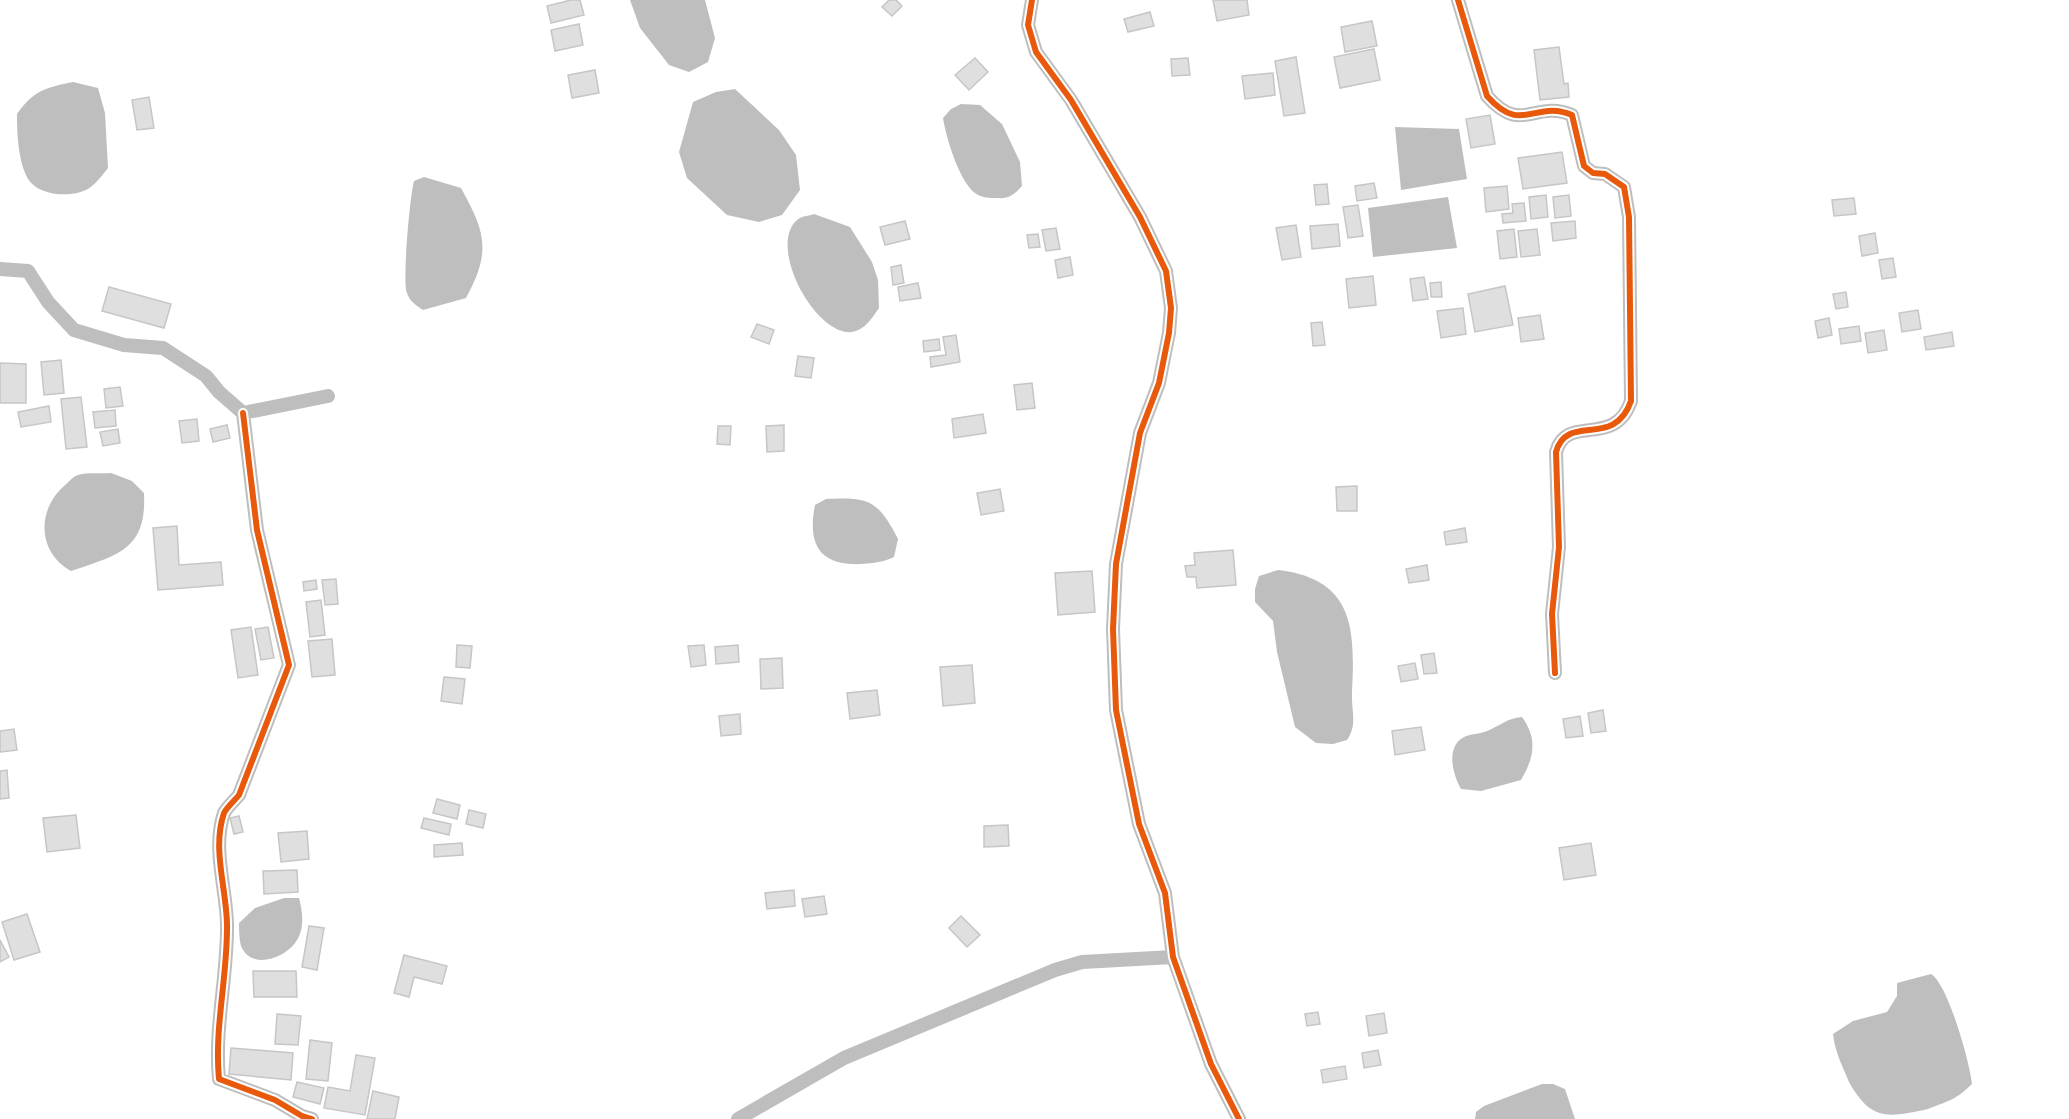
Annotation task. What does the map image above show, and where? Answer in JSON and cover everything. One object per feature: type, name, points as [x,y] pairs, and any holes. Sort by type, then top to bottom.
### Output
[{"type":"street","points":[[1032,0],[1028,25],[1036,52],[1071,100],[1140,217],[1166,271],[1172,308],[1169,333],[1159,383],[1140,433],[1116,564],[1113,629],[1116,710],[1139,824],[1165,893],[1173,957],[1211,1064],[1239,1119]]},
{"type":"street","points":[[1458,0],[1487,96],[1497,108],[1513,116],[1560,110],[1572,115],[1584,166],[1593,173],[1605,174],[1623,188],[1629,217],[1631,401],[1621,421],[1605,428],[1565,435],[1559,441],[1556,452],[1559,547],[1552,614],[1555,673]]},
{"type":"street","points":[[0,269],[28,271],[48,302],[74,330],[124,345],[162,348],[206,376],[219,392],[243,413],[257,530],[289,665],[239,795],[225,811],[219,856],[227,922],[224,999],[217,1060],[219,1079],[275,1100],[312,1119]]},
{"type":"street","points":[[243,413],[328,396]]},
{"type":"street","points":[[738,1119],[844,1058],[1055,970],[1082,962],[1173,957]]},
{"type":"shaded area","points":[[630,0],[705,0],[715,38],[708,62],[689,72],[669,65],[640,28]]},
{"type":"shaded area","points":[[73,82],[98,88],[105,113],[108,168],[94,184],[85,190],[68,194],[49,193],[33,185],[25,172],[19,147],[17,114],[29,100],[41,91]]},
{"type":"shaded area","points":[[735,89],[779,130],[796,155],[800,190],[782,215],[759,222],[727,215],[687,178],[679,152],[693,102],[716,92]]},
{"type":"shaded area","points":[[961,104],[980,105],[1002,124],[1020,162],[1022,186],[1012,195],[1005,198],[980,196],[969,187],[964,179],[950,147],[943,118],[951,109]]},
{"type":"shaded area","points":[[1395,127],[1459,129],[1467,179],[1401,190]]},
{"type":"shaded area","points":[[424,177],[461,188],[480,230],[482,255],[474,282],[466,298],[423,310],[408,296],[405,273],[412,189],[414,181]]},
{"type":"shaded area","points":[[1448,197],[1457,248],[1373,257],[1368,208]]},
{"type":"shaded area","points":[[814,214],[850,227],[872,262],[878,280],[879,308],[868,323],[857,331],[838,329],[824,320],[810,305],[791,268],[788,249],[789,232],[797,220]]},
{"type":"shaded area","points":[[111,473],[132,481],[144,493],[144,512],[140,527],[135,539],[116,554],[71,571],[52,554],[47,543],[45,519],[49,507],[55,496],[72,478],[86,474]]},
{"type":"shaded area","points":[[826,499],[862,500],[878,509],[898,539],[894,557],[883,561],[848,564],[827,557],[815,542],[813,531],[815,505]]},
{"type":"shaded area","points":[[1278,570],[1303,575],[1322,584],[1336,596],[1345,611],[1353,648],[1353,723],[1347,740],[1333,744],[1316,743],[1295,727],[1277,652],[1273,621],[1255,602],[1255,589],[1259,576]]},
{"type":"shaded area","points":[[1522,717],[1530,733],[1532,748],[1529,764],[1521,780],[1481,791],[1461,789],[1452,762],[1454,747],[1458,742],[1466,736],[1484,732]]},
{"type":"shaded area","points":[[284,898],[299,898],[302,921],[298,938],[283,954],[267,960],[252,958],[241,946],[239,923],[255,908]]},
{"type":"shaded area","points":[[1931,974],[1938,981],[1951,1008],[1963,1043],[1972,1084],[1956,1097],[1928,1109],[1890,1115],[1880,1113],[1864,1103],[1849,1082],[1837,1053],[1833,1034],[1853,1021],[1887,1012],[1897,996],[1897,983]]},
{"type":"shaded area","points":[[1542,1084],[1553,1084],[1565,1089],[1575,1119],[1475,1119],[1476,1112],[1484,1106]]},
{"type":"building","points":[[580,0],[584,15],[551,23],[547,6]]},
{"type":"building","points":[[889,0],[896,0],[902,6],[892,16],[882,7]]},
{"type":"building","points":[[1213,0],[1247,0],[1249,15],[1217,21]]},
{"type":"building","points":[[1150,12],[1154,26],[1128,32],[1124,19]]},
{"type":"building","points":[[1372,21],[1377,46],[1345,52],[1341,27]]},
{"type":"building","points":[[579,24],[583,45],[555,51],[551,30]]},
{"type":"building","points":[[1559,47],[1564,84],[1568,83],[1569,97],[1540,100],[1534,50]]},
{"type":"building","points":[[1374,49],[1380,80],[1340,88],[1334,57]]},
{"type":"building","points":[[1296,57],[1305,113],[1284,116],[1275,61]]},
{"type":"building","points":[[975,58],[988,72],[969,90],[955,75]]},
{"type":"building","points":[[1188,58],[1190,75],[1172,76],[1171,59]]},
{"type":"building","points":[[595,70],[599,93],[572,98],[568,75]]},
{"type":"building","points":[[1273,73],[1275,95],[1245,99],[1242,76]]},
{"type":"building","points":[[149,97],[154,128],[137,130],[132,100]]},
{"type":"building","points":[[1490,115],[1495,144],[1471,148],[1466,119]]},
{"type":"building","points":[[1562,152],[1567,183],[1523,189],[1518,158]]},
{"type":"building","points":[[1374,183],[1377,198],[1357,201],[1355,186]]},
{"type":"building","points":[[1327,184],[1329,204],[1316,205],[1314,185]]},
{"type":"building","points":[[1507,186],[1509,209],[1486,212],[1484,188]]},
{"type":"building","points":[[1546,195],[1548,217],[1531,219],[1529,197]]},
{"type":"building","points":[[1569,195],[1571,216],[1555,218],[1553,197]]},
{"type":"building","points":[[1854,198],[1856,214],[1834,216],[1832,200]]},
{"type":"building","points":[[1524,203],[1526,221],[1503,223],[1502,214],[1513,213],[1512,204]]},
{"type":"building","points":[[1358,205],[1363,236],[1348,238],[1343,207]]},
{"type":"building","points":[[905,221],[910,239],[885,245],[880,227]]},
{"type":"building","points":[[1575,221],[1576,238],[1553,241],[1551,223]]},
{"type":"building","points":[[1338,224],[1340,246],[1312,249],[1310,226]]},
{"type":"building","points":[[1296,225],[1301,257],[1282,260],[1276,228]]},
{"type":"building","points":[[1056,228],[1060,249],[1046,251],[1042,230]]},
{"type":"building","points":[[1514,229],[1517,257],[1500,259],[1497,231]]},
{"type":"building","points":[[1537,229],[1540,255],[1521,257],[1518,231]]},
{"type":"building","points":[[1875,233],[1878,253],[1862,256],[1859,236]]},
{"type":"building","points":[[1038,234],[1040,247],[1029,248],[1027,235]]},
{"type":"building","points":[[1070,257],[1073,275],[1058,278],[1055,260]]},
{"type":"building","points":[[1893,258],[1896,277],[1882,279],[1879,260]]},
{"type":"building","points":[[901,265],[904,283],[893,285],[891,267]]},
{"type":"building","points":[[1373,276],[1376,305],[1349,308],[1346,279]]},
{"type":"building","points":[[1424,277],[1428,299],[1413,301],[1410,279]]},
{"type":"building","points":[[1441,282],[1442,297],[1431,297],[1430,283]]},
{"type":"building","points":[[918,283],[921,298],[900,301],[898,287]]},
{"type":"building","points":[[1505,286],[1513,325],[1475,332],[1468,294]]},
{"type":"building","points":[[109,287],[171,304],[164,328],[102,311]]},
{"type":"building","points":[[1846,292],[1848,307],[1836,309],[1833,294]]},
{"type":"building","points":[[1463,308],[1466,334],[1441,338],[1437,311]]},
{"type":"building","points":[[1918,310],[1921,329],[1902,332],[1899,313]]},
{"type":"building","points":[[1540,315],[1544,339],[1521,342],[1518,318]]},
{"type":"building","points":[[1829,318],[1832,335],[1818,338],[1815,321]]},
{"type":"building","points":[[1322,322],[1325,345],[1313,346],[1311,323]]},
{"type":"building","points":[[757,324],[774,330],[769,344],[751,337]]},
{"type":"building","points":[[1859,326],[1861,341],[1841,344],[1839,329]]},
{"type":"building","points":[[1884,330],[1887,350],[1868,353],[1865,333]]},
{"type":"building","points":[[1952,332],[1954,346],[1926,350],[1924,337]]},
{"type":"building","points":[[956,335],[960,362],[931,367],[930,357],[946,355],[943,337]]},
{"type":"building","points":[[939,339],[940,350],[924,352],[923,341]]},
{"type":"building","points":[[798,356],[814,358],[811,378],[795,376]]},
{"type":"building","points":[[61,360],[64,393],[44,395],[41,362]]},
{"type":"building","points":[[0,363],[26,364],[26,403],[0,403]]},
{"type":"building","points":[[1032,383],[1035,408],[1017,410],[1014,385]]},
{"type":"building","points":[[120,387],[123,406],[106,408],[104,389]]},
{"type":"building","points":[[81,397],[87,447],[66,449],[61,399]]},
{"type":"building","points":[[49,406],[51,422],[21,427],[18,412]]},
{"type":"building","points":[[115,410],[116,426],[95,428],[93,412]]},
{"type":"building","points":[[983,414],[986,433],[954,438],[952,419]]},
{"type":"building","points":[[197,419],[199,441],[182,443],[179,421]]},
{"type":"building","points":[[227,425],[230,438],[213,442],[210,429]]},
{"type":"building","points":[[784,425],[784,451],[767,452],[766,426]]},
{"type":"building","points":[[718,426],[731,426],[730,445],[717,444]]},
{"type":"building","points":[[118,429],[120,443],[103,446],[100,432]]},
{"type":"building","points":[[1357,486],[1357,511],[1337,511],[1336,487]]},
{"type":"building","points":[[1000,489],[1004,511],[981,515],[977,493]]},
{"type":"building","points":[[177,526],[179,565],[221,562],[223,585],[158,590],[153,528]]},
{"type":"building","points":[[1465,528],[1467,542],[1446,545],[1444,532]]},
{"type":"building","points":[[1233,550],[1236,585],[1197,588],[1196,577],[1187,577],[1185,566],[1195,565],[1194,553]]},
{"type":"building","points":[[1427,565],[1429,580],[1409,583],[1406,569]]},
{"type":"building","points":[[1092,571],[1095,612],[1058,615],[1055,573]]},
{"type":"building","points":[[336,579],[338,604],[325,605],[322,580]]},
{"type":"building","points":[[316,580],[317,589],[304,591],[303,582]]},
{"type":"building","points":[[321,600],[325,635],[310,637],[306,602]]},
{"type":"building","points":[[251,627],[258,675],[238,678],[231,630]]},
{"type":"building","points":[[268,627],[274,658],[261,660],[255,629]]},
{"type":"building","points":[[332,639],[335,675],[312,677],[308,641]]},
{"type":"building","points":[[457,645],[472,646],[470,668],[456,667]]},
{"type":"building","points":[[704,645],[706,665],[691,667],[688,646]]},
{"type":"building","points":[[738,645],[739,662],[716,664],[715,647]]},
{"type":"building","points":[[1434,653],[1437,673],[1424,674],[1421,655]]},
{"type":"building","points":[[782,658],[783,688],[761,689],[760,659]]},
{"type":"building","points":[[1415,663],[1418,679],[1401,682],[1398,666]]},
{"type":"building","points":[[972,665],[975,703],[943,706],[940,667]]},
{"type":"building","points":[[444,677],[465,679],[462,704],[441,701]]},
{"type":"building","points":[[877,690],[880,715],[850,719],[847,693]]},
{"type":"building","points":[[1603,710],[1606,731],[1591,733],[1588,713]]},
{"type":"building","points":[[740,714],[741,734],[721,736],[719,716]]},
{"type":"building","points":[[1580,716],[1583,736],[1566,738],[1563,719]]},
{"type":"building","points":[[1421,727],[1425,750],[1395,755],[1392,731]]},
{"type":"building","points":[[14,729],[17,750],[0,752],[0,731]]},
{"type":"building","points":[[7,770],[9,798],[0,799],[0,771]]},
{"type":"building","points":[[437,799],[460,805],[457,819],[433,813]]},
{"type":"building","points":[[469,810],[486,814],[483,828],[466,824]]},
{"type":"building","points":[[76,815],[80,848],[47,852],[43,818]]},
{"type":"building","points":[[239,816],[243,832],[234,834],[230,818]]},
{"type":"building","points":[[424,818],[451,824],[449,835],[421,828]]},
{"type":"building","points":[[1008,825],[1009,846],[984,847],[984,826]]},
{"type":"building","points":[[307,831],[309,859],[281,862],[278,833]]},
{"type":"building","points":[[462,843],[463,855],[434,857],[434,845]]},
{"type":"building","points":[[1591,843],[1596,875],[1564,880],[1559,848]]},
{"type":"building","points":[[297,870],[298,892],[264,894],[263,871]]},
{"type":"building","points":[[794,890],[795,906],[767,909],[765,893]]},
{"type":"building","points":[[824,896],[827,914],[805,917],[802,899]]},
{"type":"building","points":[[27,914],[40,952],[14,960],[2,922]]},
{"type":"building","points":[[961,916],[980,935],[967,947],[949,928]]},
{"type":"building","points":[[309,926],[324,928],[317,970],[302,967]]},
{"type":"building","points":[[0,940],[9,957],[0,962]]},
{"type":"building","points":[[404,955],[447,966],[442,984],[414,977],[409,997],[394,993]]},
{"type":"building","points":[[253,971],[296,971],[297,997],[254,997]]},
{"type":"building","points":[[1318,1012],[1320,1024],[1307,1026],[1305,1014]]},
{"type":"building","points":[[1384,1013],[1387,1033],[1369,1036],[1366,1016]]},
{"type":"building","points":[[277,1014],[301,1016],[298,1045],[275,1044]]},
{"type":"building","points":[[310,1040],[332,1043],[328,1081],[306,1079]]},
{"type":"building","points":[[231,1048],[293,1053],[291,1080],[229,1074]]},
{"type":"building","points":[[1378,1050],[1381,1065],[1364,1068],[1362,1053]]},
{"type":"building","points":[[356,1055],[375,1058],[365,1115],[324,1108],[328,1087],[350,1091]]},
{"type":"building","points":[[1345,1066],[1347,1079],[1323,1083],[1321,1070]]},
{"type":"building","points":[[297,1082],[324,1088],[320,1104],[293,1097]]},
{"type":"building","points":[[373,1091],[399,1097],[395,1119],[367,1119]]},
{"type":"cycle path","points":[[1032,0],[1028,25],[1036,52],[1071,100],[1140,217],[1166,271],[1171,308],[1169,333],[1159,383],[1140,433],[1116,564],[1113,629],[1116,710],[1139,824],[1165,893],[1173,957],[1211,1064],[1239,1119]]},
{"type":"cycle path","points":[[1458,0],[1487,96],[1499,108],[1510,114],[1559,111],[1572,115],[1584,166],[1593,173],[1605,174],[1624,187],[1629,217],[1631,401],[1623,416],[1614,424],[1570,434],[1562,440],[1556,452],[1559,547],[1552,614],[1555,673]]},
{"type":"cycle path","points":[[243,413],[257,530],[289,665],[239,795],[225,811],[221,826],[219,854],[226,909],[227,942],[218,1040],[219,1079],[275,1100],[302,1116],[312,1119]]}]
